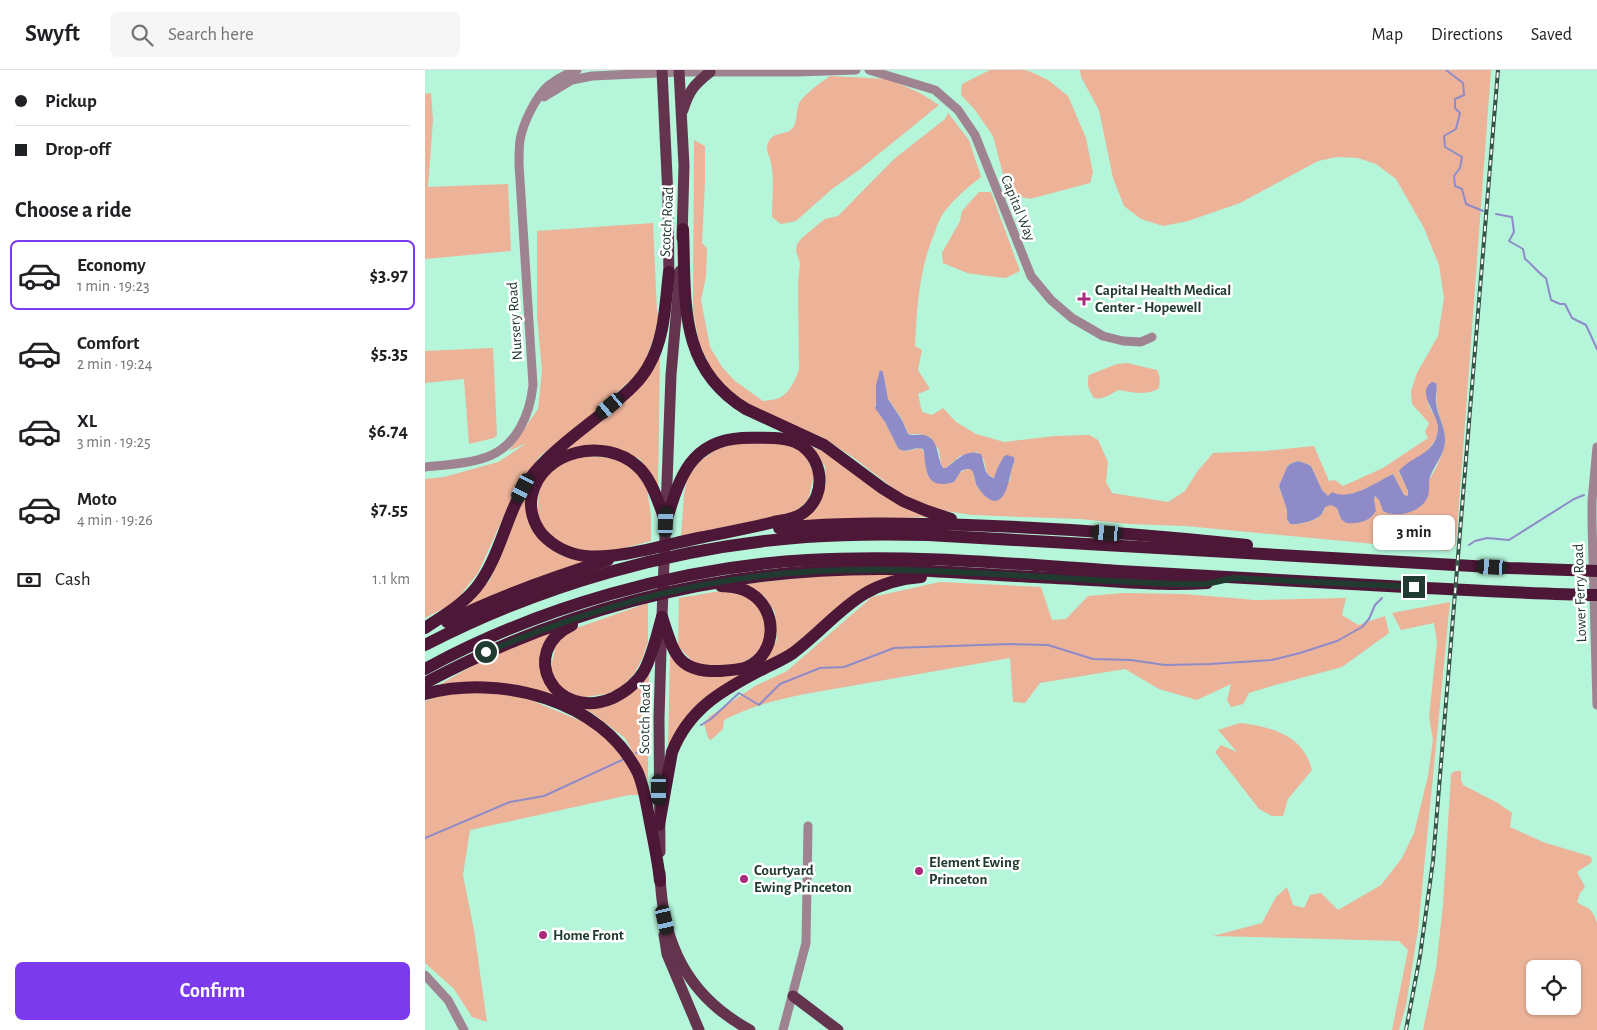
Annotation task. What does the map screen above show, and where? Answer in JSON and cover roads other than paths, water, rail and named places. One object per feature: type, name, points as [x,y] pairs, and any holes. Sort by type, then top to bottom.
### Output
[{"type":"highway","points":[[683,229],[687,316],[691,339],[705,370],[727,395],[753,413],[830,449],[882,488],[903,501],[946,518],[988,525]]},
{"type":"highway","points":[[425,628],[461,604],[477,587],[490,566],[518,498],[526,483],[538,468],[552,454],[622,396],[643,375],[660,340],[669,272]]},
{"type":"highway","points":[[737,438],[776,439],[796,442],[807,450],[817,463],[820,482],[817,496],[809,508],[801,514],[792,518],[721,534],[611,555],[584,556],[563,550],[547,538],[536,523],[531,505],[534,488],[545,471],[561,459],[583,451],[605,451],[624,457],[637,466],[647,478],[666,522],[684,471],[698,455],[715,444],[737,438]]},
{"type":"highway","points":[[721,534],[837,524],[903,522],[988,525],[1186,538],[1415,562]]},
{"type":"highway","points":[[425,645],[530,598],[622,568],[724,547],[799,538],[871,534],[928,535],[1415,562],[1595,565]]},
{"type":"highway","points":[[425,632],[489,602],[543,581],[636,551]]},
{"type":"highway","points":[[425,669],[513,628],[607,595],[728,568],[778,562],[842,558],[914,559],[1513,592],[1596,601]]},
{"type":"highway","points":[[425,683],[486,652],[587,614],[682,590],[738,579],[821,571],[886,569],[1173,584],[1206,584],[1234,578]]},
{"type":"highway","points":[[659,825],[670,760],[677,741],[694,715],[719,693],[792,653],[853,600],[882,584],[909,578],[949,575],[1018,576]]},
{"type":"highway","points":[[662,616],[675,653],[686,664],[695,669],[714,671],[741,669],[754,663],[763,654],[770,640],[771,625],[766,609],[757,597],[747,591],[731,587],[707,586],[682,590]]},
{"type":"highway","points":[[640,600],[576,623],[562,630],[554,637],[548,649],[545,666],[550,681],[561,694],[576,702],[591,703],[608,700],[627,690],[644,671],[662,616]]},
{"type":"highway","points":[[425,694],[453,688],[469,687],[516,691],[567,708],[601,726],[627,755],[641,782],[656,849],[660,881]]},
{"type":"main road","name":"Scotch Road","points":[[679,71],[684,166],[683,229],[671,375],[662,616],[659,718],[659,825],[662,909],[667,932],[680,962],[692,980],[717,1008],[750,1030]]},
{"type":"main road","name":"Scotch Road","points":[[662,72],[668,198],[671,375]]},
{"type":"main road","points":[[682,114],[694,85],[711,72]]},
{"type":"main road","points":[[662,909],[666,950],[699,1030]]},
{"type":"main road","points":[[793,996],[837,1030]]},
{"type":"street","name":"Nursery Road","points":[[425,467],[489,457],[503,448],[516,434],[526,418],[531,402],[533,385],[519,164],[520,140],[525,122],[534,104],[549,86],[577,70]]},
{"type":"street","points":[[679,71],[856,70]]},
{"type":"street","name":"Capital Way","points":[[869,70],[935,90],[958,110],[975,135],[1031,276],[1051,300],[1072,318],[1103,336],[1123,341],[1141,342],[1152,337]]},
{"type":"street","name":"Nursery Road","points":[[534,104],[551,91],[571,80],[592,76],[679,71]]},
{"type":"street","name":"Lower Ferry Road","points":[[1597,447],[1593,480],[1592,523],[1596,601],[1597,705]]},
{"type":"street","points":[[783,1030],[806,943],[808,826]]},
{"type":"street","points":[[425,975],[448,1000],[464,1030]]},
{"type":"waterway","points":[[1446,70],[1463,83],[1464,95],[1455,99],[1455,108],[1460,113],[1456,129],[1444,136],[1445,147],[1462,157],[1460,168],[1454,176],[1455,186],[1462,189],[1466,204],[1483,211]]},
{"type":"waterway","points":[[1496,214],[1512,217],[1514,232],[1509,241],[1523,249],[1525,259],[1546,278],[1551,300],[1565,304],[1572,318],[1586,325],[1597,349]]},
{"type":"waterway","points":[[1469,545],[1475,541],[1487,538],[1509,540],[1574,499],[1584,495]]},
{"type":"waterway","points":[[701,725],[711,719],[739,693],[759,705],[780,684],[820,668],[844,667],[894,648],[1009,644],[1048,645],[1093,659],[1131,660],[1165,665],[1272,660],[1337,641],[1362,627],[1369,619],[1375,605],[1382,598]]},
{"type":"waterway","points":[[636,753],[644,750]]},
{"type":"waterway","points":[[425,838],[510,802],[544,796],[622,760]]},
{"type":"railway","points":[[1406,1030],[1420,956],[1433,861],[1498,70]]},
{"type":"place","name":"Capital Health Medical Center - Hopewell","points":[[1084,299]]},
{"type":"place","name":"Element Ewing Princeton","points":[[919,871]]},
{"type":"place","name":"Courtyard Ewing Princeton","points":[[744,879]]},
{"type":"place","name":"Home Front","points":[[543,935]]}]
